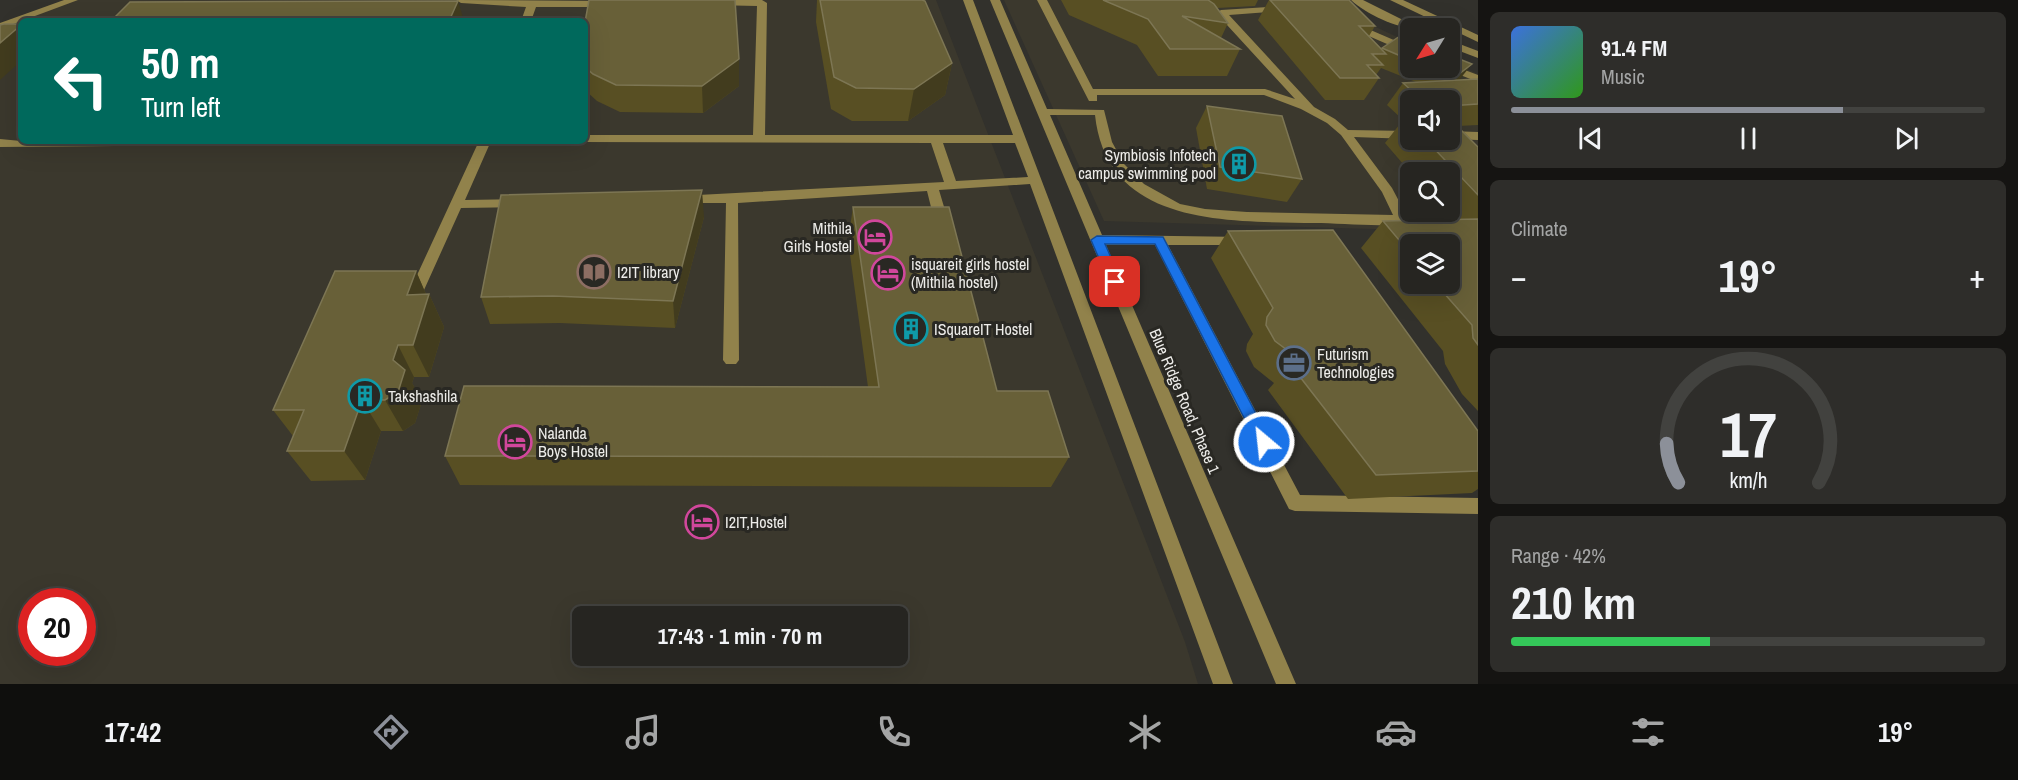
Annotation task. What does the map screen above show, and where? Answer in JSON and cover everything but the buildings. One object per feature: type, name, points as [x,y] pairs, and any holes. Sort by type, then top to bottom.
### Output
[{"type":"street","points":[[22,18],[73,0]]},
{"type":"street","points":[[461,0],[532,4],[624,3]]},
{"type":"street","points":[[968,0],[1223,684]]},
{"type":"street","name":"Blue Ridge Road, Phase 1","points":[[995,0],[1286,684]]},
{"type":"street","points":[[1042,0],[1089,92],[1100,112],[1105,144],[1117,166],[1138,185],[1167,204],[1197,212],[1229,215],[1409,221],[1345,134],[1331,121],[1310,110],[1265,92],[1089,92]]},
{"type":"street","points":[[1356,0],[1400,22]]},
{"type":"street","points":[[1395,0],[1478,39]]},
{"type":"street","points":[[704,3],[762,3],[759,139]]},
{"type":"street","points":[[527,18],[532,4]]},
{"type":"street","points":[[1292,7],[1221,13],[1310,110]]},
{"type":"street","points":[[0,26],[18,20]]},
{"type":"street","points":[[1342,20],[1400,46]]},
{"type":"street","points":[[1460,48],[1478,55]]},
{"type":"street","points":[[1460,72],[1478,79]]},
{"type":"street","points":[[1043,112],[1100,112]]},
{"type":"street","points":[[1345,134],[1400,135]]},
{"type":"street","points":[[1460,135],[1478,136]]},
{"type":"street","points":[[588,139],[1021,139]]},
{"type":"street","points":[[936,139],[951,185]]},
{"type":"street","points":[[0,143],[18,143]]},
{"type":"street","points":[[419,286],[484,144]]},
{"type":"street","points":[[672,200],[1036,180]]},
{"type":"street","points":[[932,186],[948,244]]},
{"type":"street","points":[[731,360],[732,198]]},
{"type":"street","points":[[456,204],[528,202]]},
{"type":"street","points":[[1097,240],[1251,240]]},
{"type":"street","points":[[1159,240],[1295,503],[1478,506]]},
{"type":"shaded area","points":[[72,0],[936,0],[1185,642],[1198,684],[0,684],[0,24],[18,18]]},
{"type":"shaded area","points":[[1004,0],[1334,0],[1363,21],[1400,38],[1400,78],[1460,78],[1460,66],[1478,74],[1478,232],[1104,221]]},
{"type":"place","name":"Symbiosis Infotech campus swimming pool","points":[[1239,164]]},
{"type":"place","name":"Mithila Girls Hostel","points":[[875,237]]},
{"type":"place","name":"I2IT library","points":[[594,272]]},
{"type":"place","name":"isquareit girls hostel (Mithila hostel)","points":[[888,273]]},
{"type":"place","name":"ISquareIT Hostel","points":[[911,329]]},
{"type":"place","name":"Futurism Technologies","points":[[1294,363]]},
{"type":"place","name":"Takshashila","points":[[365,396]]},
{"type":"place","name":"Nalanda Boys Hostel","points":[[515,442]]},
{"type":"place","name":"I2IT,Hostel","points":[[702,522]]},
{"type":"route","points":[[1115,282],[1097,240],[1159,240],[1264,442]]}]
